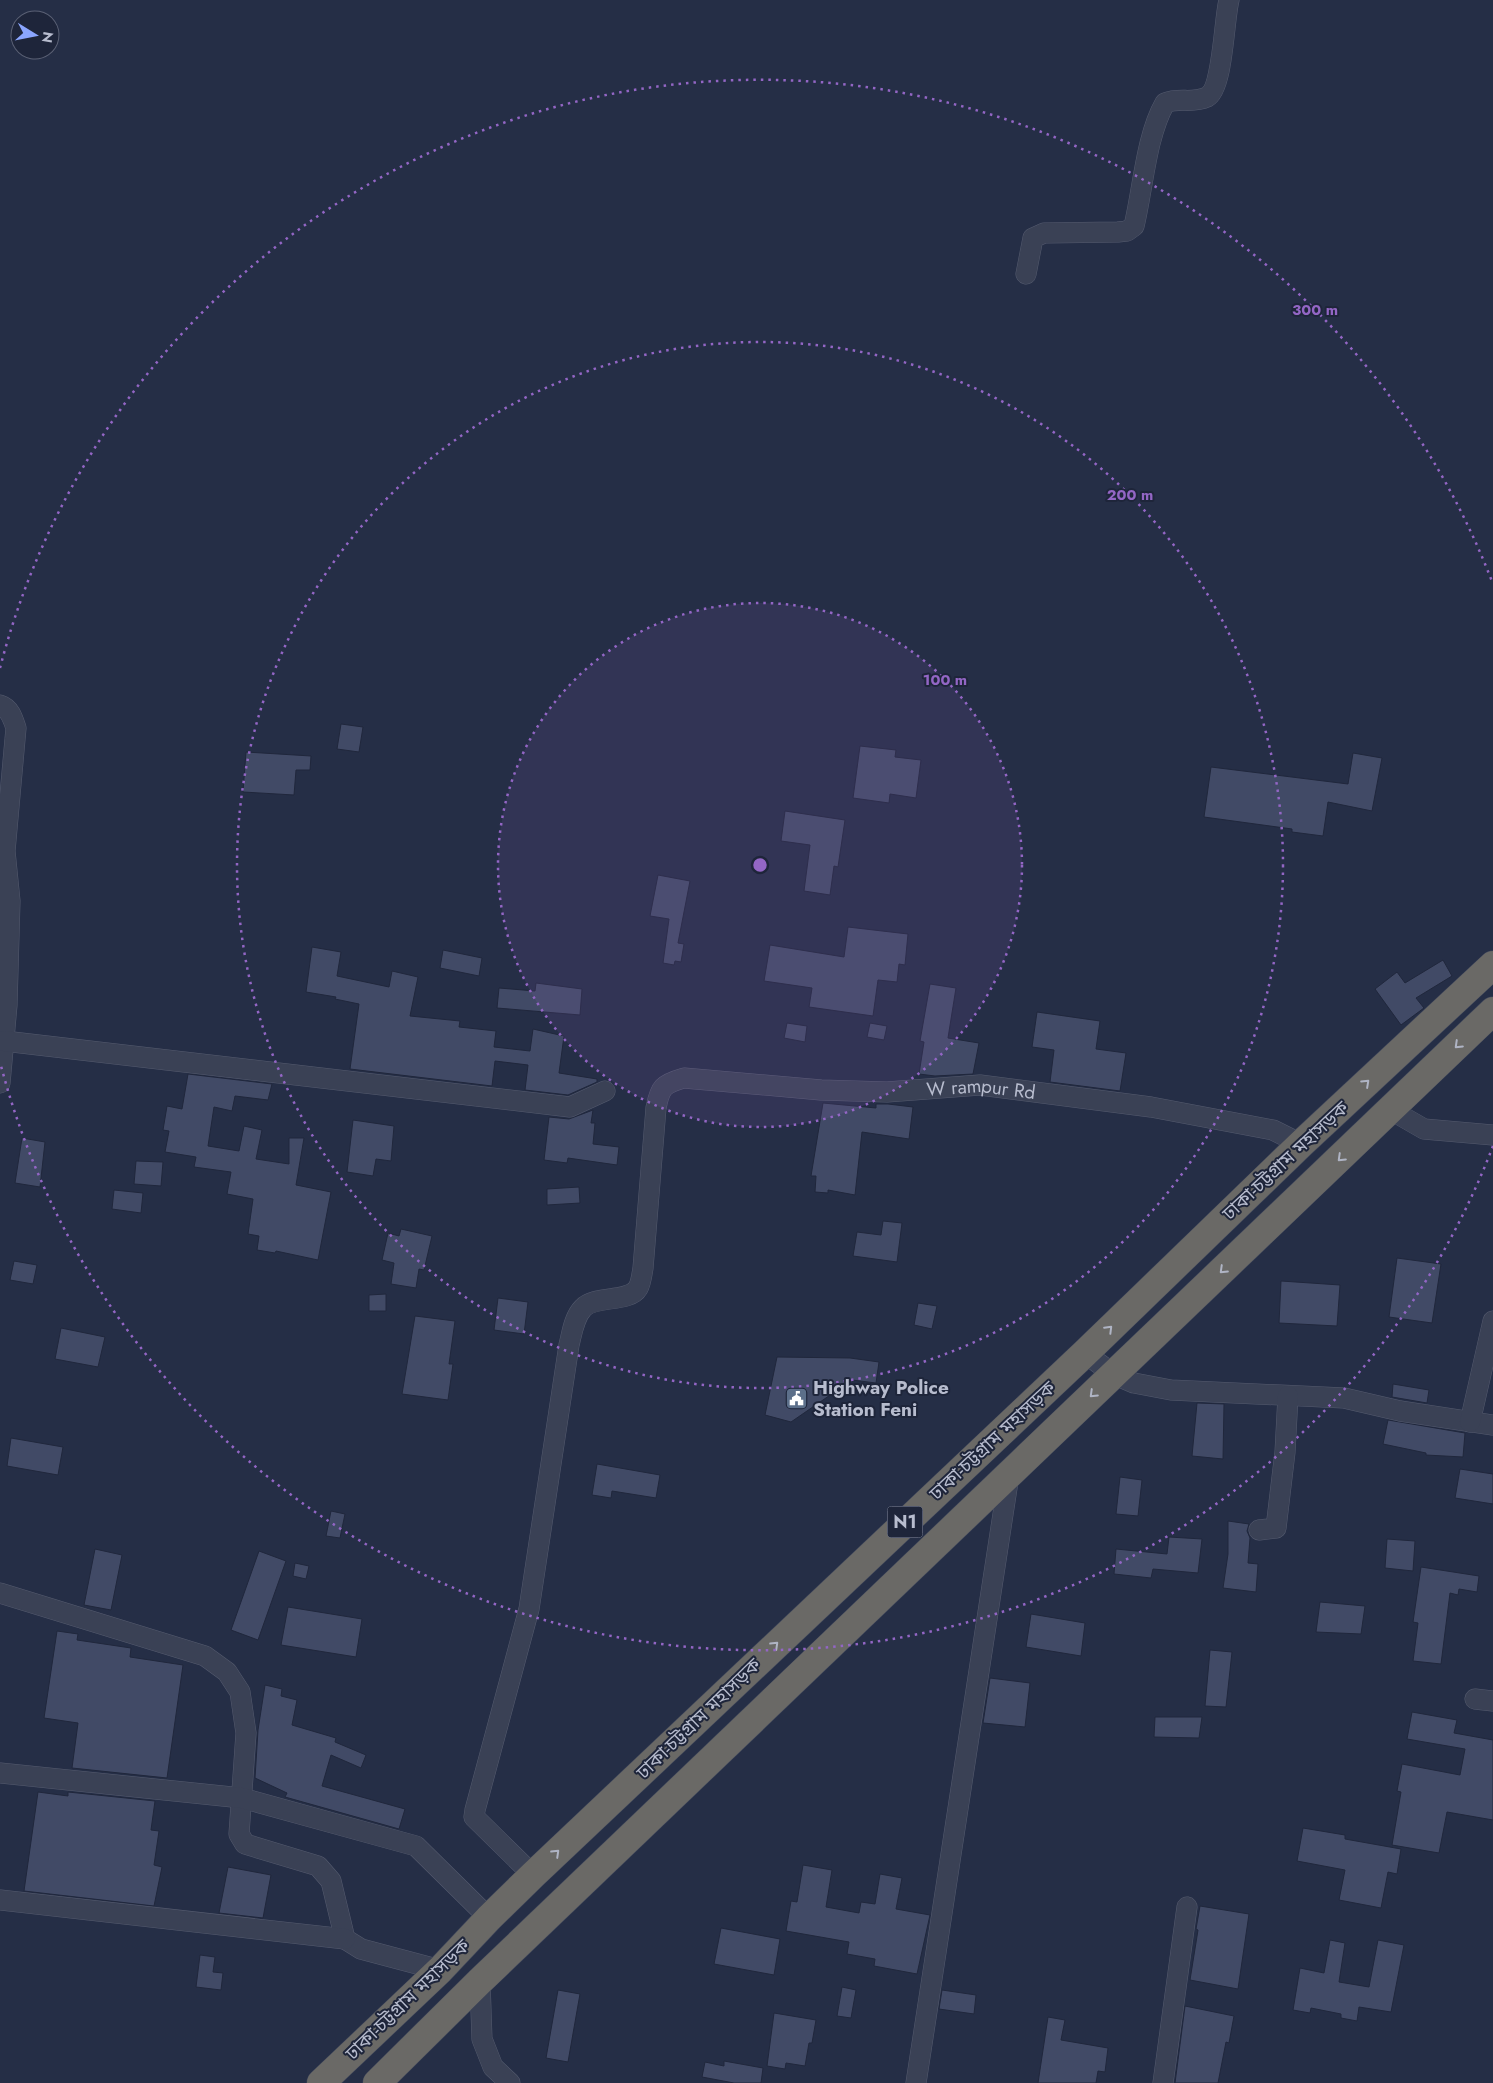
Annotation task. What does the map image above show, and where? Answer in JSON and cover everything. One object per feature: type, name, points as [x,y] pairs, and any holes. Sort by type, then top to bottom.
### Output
[{"type":"highway","name":"ঢাকা-চট্টগ্রাম মহাসড়ক","points":[[321,2083],[440,1970],[489,1918],[534,1875],[1085,1353],[1301,1144],[1493,965]]},
{"type":"highway","name":"ঢাকা-চট্টগ্রাম মহাসড়ক","points":[[377,2083],[480,1981],[1493,1011]]},
{"type":"street","points":[[1026,274],[1033,238],[1044,233],[1118,232],[1126,231],[1134,226],[1152,137],[1162,108],[1165,103],[1175,99],[1196,101],[1209,96],[1218,83],[1229,0]]},
{"type":"street","points":[[0,705],[12,714],[16,728],[5,851],[10,901],[4,1004],[4,1041],[0,1084]]},
{"type":"street","points":[[4,1041],[570,1107],[605,1091]]},
{"type":"street","name":"W rampur Rd","points":[[534,1875],[474,1817],[475,1810],[529,1609],[569,1345],[577,1317],[584,1307],[599,1301],[629,1295],[638,1288],[643,1268],[659,1091],[671,1082],[684,1078],[821,1090],[887,1092],[980,1085],[1151,1107],[1273,1130],[1301,1144]]},
{"type":"street","points":[[1391,1110],[1424,1129],[1493,1136]]},
{"type":"street","points":[[1470,1422],[1493,1321]]},
{"type":"street","points":[[1085,1353],[1113,1374],[1134,1383],[1171,1390],[1344,1398],[1400,1411],[1493,1425]]},
{"type":"street","points":[[1259,1530],[1276,1528],[1285,1452],[1288,1396]]},
{"type":"street","points":[[916,2083],[1009,1476]]},
{"type":"street","points":[[0,1593],[205,1656],[227,1672],[240,1692],[246,1734],[239,1834],[245,1844],[318,1866],[331,1881],[345,1939]]},
{"type":"street","points":[[0,1773],[242,1798],[416,1846],[489,1918]]},
{"type":"street","points":[[0,1900],[345,1939],[361,1949],[440,1970]]},
{"type":"street","points":[[1163,2083],[1187,1907]]},
{"type":"street","points":[[480,1981],[482,2039],[493,2067],[510,2083]]},
{"type":"building","points":[[341,724],[363,727],[359,752],[337,749]]},
{"type":"building","points":[[860,746],[896,750],[895,757],[921,760],[916,798],[890,794],[889,803],[853,798]]},
{"type":"building","points":[[246,752],[311,756],[310,770],[296,770],[294,795],[243,792]]},
{"type":"building","points":[[1353,753],[1382,758],[1372,811],[1328,802],[1323,836],[1292,832],[1292,829],[1204,817],[1211,767],[1348,784]]},
{"type":"building","points":[[785,811],[845,820],[838,867],[834,866],[830,895],[804,891],[810,845],[781,841]]},
{"type":"building","points":[[658,875],[690,881],[678,943],[684,944],[681,962],[675,961],[674,965],[663,963],[669,919],[650,916]]},
{"type":"building","points":[[848,927],[908,934],[905,965],[899,964],[897,982],[878,980],[873,1016],[809,1007],[812,988],[764,981],[770,945],[844,957]]},
{"type":"building","points":[[312,947],[341,952],[337,976],[389,987],[392,971],[418,977],[410,1016],[460,1021],[459,1027],[496,1031],[494,1047],[530,1051],[533,1029],[564,1036],[559,1073],[597,1079],[597,1082],[568,1095],[525,1090],[528,1065],[495,1061],[492,1086],[350,1069],[359,1004],[335,999],[336,997],[306,992]]},
{"type":"building","points":[[443,950],[482,958],[479,976],[440,968]]},
{"type":"building","points":[[1443,960],[1452,976],[1416,998],[1424,1008],[1401,1025],[1375,989],[1397,972],[1405,983]]},
{"type":"building","points":[[536,983],[582,989],[580,1015],[497,1008],[499,988],[535,991]]},
{"type":"building","points":[[930,984],[956,988],[948,1038],[979,1043],[973,1074],[935,1076],[919,1074],[924,1042],[920,1041]]},
{"type":"building","points":[[1037,1012],[1100,1021],[1096,1049],[1126,1053],[1120,1091],[1050,1082],[1054,1050],[1032,1047]]},
{"type":"building","points":[[787,1023],[807,1026],[805,1042],[784,1038]]},
{"type":"building","points":[[870,1023],[887,1026],[884,1040],[867,1037]]},
{"type":"building","points":[[188,1074],[272,1084],[268,1100],[235,1096],[232,1111],[214,1107],[208,1146],[239,1151],[244,1126],[262,1130],[256,1159],[289,1164],[289,1138],[304,1138],[296,1185],[331,1192],[318,1260],[276,1251],[275,1253],[257,1250],[259,1236],[248,1234],[253,1199],[227,1194],[231,1172],[194,1167],[196,1157],[165,1152],[169,1131],[163,1130],[167,1106],[182,1109]]},
{"type":"building","points":[[823,1103],[876,1108],[876,1104],[913,1107],[909,1139],[862,1132],[855,1195],[828,1190],[828,1193],[815,1192],[816,1176],[811,1176]]},
{"type":"building","points":[[593,1110],[591,1123],[595,1123],[593,1144],[619,1147],[617,1165],[568,1158],[567,1163],[544,1160],[549,1117],[569,1119]]},
{"type":"building","points":[[353,1120],[394,1126],[391,1161],[376,1159],[373,1176],[347,1172]]},
{"type":"building","points":[[22,1138],[45,1142],[40,1187],[15,1183]]},
{"type":"building","points":[[136,1161],[163,1162],[161,1186],[134,1184]]},
{"type":"building","points":[[579,1187],[580,1203],[547,1205],[547,1189]]},
{"type":"building","points":[[114,1190],[143,1193],[141,1213],[112,1209]]},
{"type":"building","points":[[883,1221],[902,1223],[897,1262],[853,1256],[857,1232],[881,1235]]},
{"type":"building","points":[[401,1229],[432,1236],[424,1270],[419,1269],[416,1288],[391,1284],[394,1263],[382,1260],[388,1233],[399,1236]]},
{"type":"building","points":[[1397,1258],[1441,1264],[1432,1323],[1389,1317]]},
{"type":"building","points":[[14,1261],[37,1265],[33,1284],[10,1280]]},
{"type":"building","points":[[1281,1281],[1340,1285],[1337,1326],[1279,1323]]},
{"type":"building","points":[[386,1294],[386,1311],[369,1311],[369,1295]]},
{"type":"building","points":[[498,1298],[528,1302],[524,1334],[494,1330]]},
{"type":"building","points":[[918,1303],[937,1306],[932,1329],[914,1325]]},
{"type":"building","points":[[415,1316],[455,1321],[449,1364],[453,1364],[448,1400],[402,1394]]},
{"type":"building","points":[[61,1328],[105,1337],[98,1367],[55,1359]]},
{"type":"building","name":"Highway Police Station Feni","points":[[777,1357],[850,1358],[879,1362],[876,1383],[852,1380],[791,1422],[765,1415]]},
{"type":"building","points":[[1393,1384],[1429,1390],[1427,1403],[1392,1397]]},
{"type":"building","points":[[1197,1403],[1224,1404],[1223,1459],[1192,1456]]},
{"type":"building","points":[[1388,1420],[1465,1433],[1463,1457],[1426,1455],[1426,1453],[1383,1444]]},
{"type":"building","points":[[11,1438],[63,1447],[58,1475],[7,1466]]},
{"type":"building","points":[[597,1464],[660,1475],[656,1498],[612,1491],[611,1498],[592,1495]]},
{"type":"building","points":[[1460,1469],[1493,1474],[1493,1504],[1455,1498]]},
{"type":"building","points":[[1120,1477],[1142,1480],[1138,1516],[1116,1514]]},
{"type":"building","points":[[331,1511],[345,1514],[340,1538],[326,1536]]},
{"type":"building","points":[[1228,1521],[1249,1524],[1247,1531],[1250,1538],[1248,1563],[1258,1564],[1256,1592],[1223,1588],[1228,1554]]},
{"type":"building","points":[[1169,1537],[1202,1539],[1198,1573],[1153,1569],[1151,1578],[1114,1574],[1116,1549],[1167,1554]]},
{"type":"building","points":[[1387,1539],[1415,1541],[1413,1571],[1385,1568]]},
{"type":"building","points":[[95,1549],[122,1555],[111,1610],[84,1605]]},
{"type":"building","points":[[259,1551],[286,1561],[258,1640],[231,1630]]},
{"type":"building","points":[[295,1563],[309,1566],[306,1579],[293,1576]]},
{"type":"building","points":[[1421,1567],[1479,1576],[1477,1592],[1459,1589],[1458,1595],[1450,1593],[1441,1664],[1413,1661],[1418,1623],[1413,1622]]},
{"type":"building","points":[[1320,1602],[1365,1606],[1361,1634],[1316,1632]]},
{"type":"building","points":[[288,1607],[362,1619],[356,1657],[281,1645]]},
{"type":"building","points":[[1031,1614],[1085,1623],[1081,1656],[1026,1647]]},
{"type":"building","points":[[57,1631],[78,1634],[77,1640],[131,1648],[130,1657],[183,1665],[167,1778],[72,1768],[78,1723],[44,1718]]},
{"type":"building","points":[[1210,1650],[1232,1652],[1226,1707],[1205,1706]]},
{"type":"building","points":[[990,1678],[1030,1683],[1025,1727],[983,1723]]},
{"type":"building","points":[[265,1685],[282,1689],[281,1696],[297,1700],[292,1725],[336,1738],[335,1742],[366,1755],[361,1768],[331,1755],[322,1786],[405,1809],[399,1829],[285,1797],[287,1793],[255,1778],[258,1730]]},
{"type":"building","points":[[1412,1712],[1457,1720],[1454,1733],[1493,1740],[1493,1820],[1447,1812],[1439,1853],[1392,1845],[1401,1792],[1397,1791],[1402,1764],[1460,1775],[1465,1749],[1407,1739]]},
{"type":"building","points":[[1155,1717],[1202,1717],[1199,1738],[1154,1737]]},
{"type":"building","points":[[38,1792],[68,1796],[68,1792],[155,1801],[151,1830],[159,1831],[154,1865],[162,1867],[154,1906],[24,1891]]},
{"type":"building","points":[[1303,1828],[1345,1835],[1345,1839],[1401,1849],[1397,1874],[1388,1872],[1381,1908],[1339,1900],[1345,1870],[1297,1861]]},
{"type":"building","points":[[803,1865],[832,1870],[826,1907],[859,1913],[861,1902],[875,1904],[880,1874],[902,1878],[896,1909],[930,1915],[917,1974],[874,1966],[875,1959],[847,1954],[849,1942],[786,1931],[791,1901],[797,1902]]},
{"type":"building","points":[[228,1867],[271,1875],[263,1918],[219,1913]]},
{"type":"building","points":[[1200,1906],[1249,1914],[1238,1989],[1190,1980]]},
{"type":"building","points":[[721,1928],[780,1939],[774,1975],[714,1964]]},
{"type":"building","points":[[1330,1940],[1345,1943],[1339,1982],[1369,1987],[1378,1940],[1404,1945],[1391,2012],[1359,2007],[1357,2021],[1341,2018],[1341,2014],[1311,2008],[1310,2013],[1293,2010],[1300,1968],[1324,1973]]},
{"type":"building","points":[[200,1955],[215,1957],[213,1972],[223,1973],[221,1990],[196,1987]]},
{"type":"building","points":[[842,1987],[856,1990],[851,2018],[837,2016]]},
{"type":"building","points":[[558,1990],[580,1994],[568,2062],[546,2058]]},
{"type":"building","points":[[942,1990],[976,1995],[974,2014],[939,2009]]},
{"type":"building","points":[[1185,2006],[1234,2016],[1229,2043],[1226,2042],[1218,2083],[1175,2083]]},
{"type":"building","points":[[774,2013],[816,2020],[805,2066],[786,2063],[785,2069],[767,2066]]},
{"type":"building","points":[[1048,2017],[1065,2020],[1061,2040],[1108,2048],[1105,2072],[1098,2071],[1096,2083],[1038,2083]]},
{"type":"building","points":[[724,2061],[763,2068],[761,2083],[734,2083],[702,2077],[705,2062],[724,2066]]},
{"type":"place","name":"Highway Police Station Feni","points":[[797,1398]]}]
